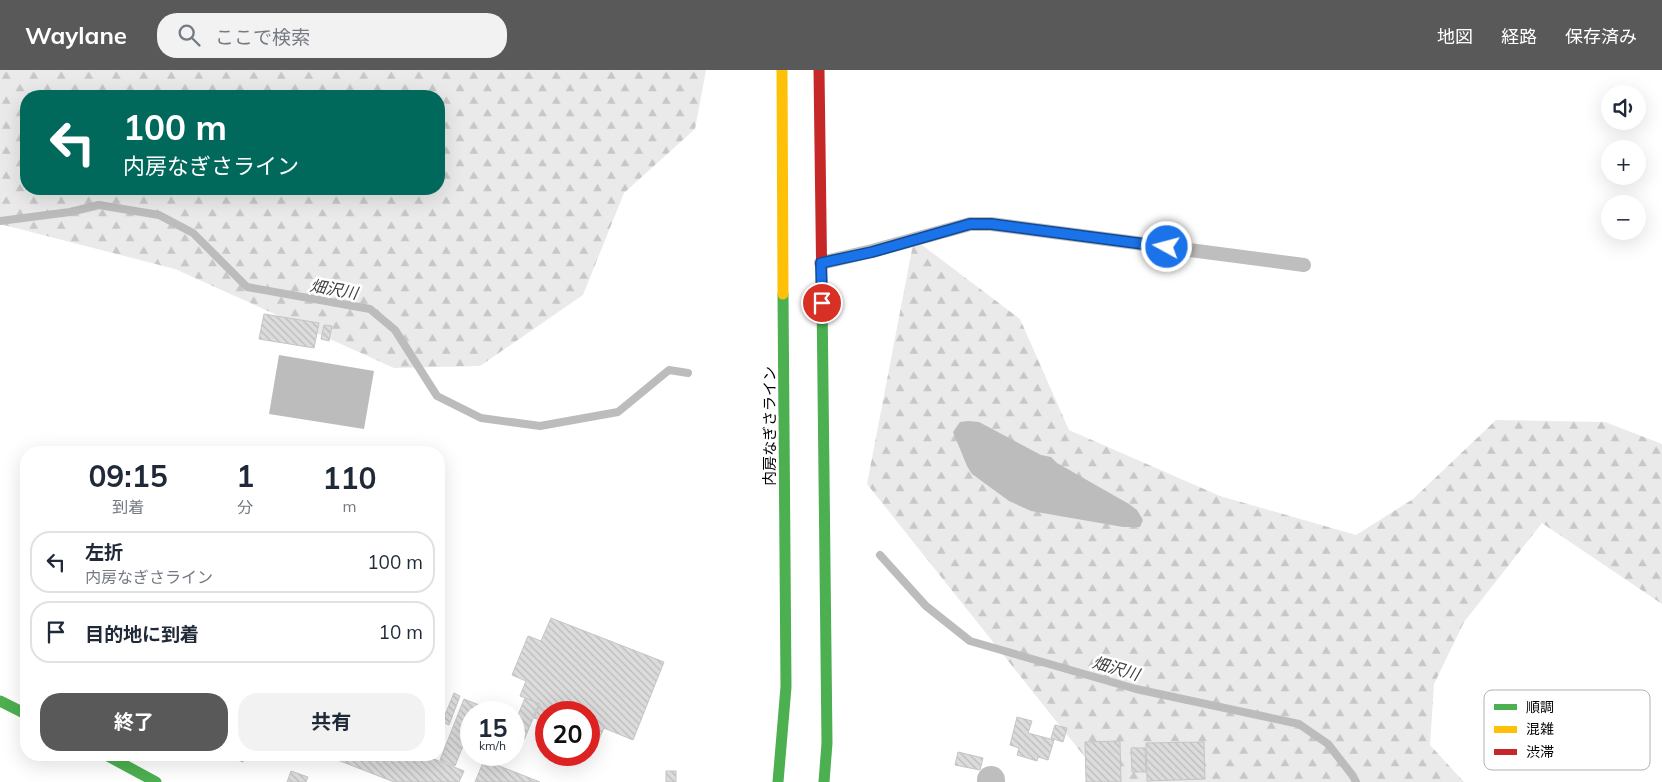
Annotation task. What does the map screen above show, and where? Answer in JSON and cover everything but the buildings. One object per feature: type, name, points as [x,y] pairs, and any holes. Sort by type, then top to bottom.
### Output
[{"type":"main road","name":"内房なぎさライン","points":[[778,782],[786,687],[782,70]]},
{"type":"main road","points":[[819,70],[827,743],[824,782]]},
{"type":"main road","points":[[0,701],[20,711]]},
{"type":"main road","points":[[117,761],[156,782]]},
{"type":"lane","points":[[821,263],[872,252],[970,224],[991,224],[1304,265]]},
{"type":"green space","points":[[0,70],[706,70],[695,129],[624,193],[583,295],[480,366],[394,368],[175,269],[0,224]]},
{"type":"green space","points":[[914,239],[1020,319],[1069,430],[1220,496],[1356,535],[1413,499],[1496,420],[1605,422],[1662,444],[1662,604],[1542,523],[1464,622],[1434,684],[1430,745],[1464,782],[1120,782],[1100,776],[867,484]]},
{"type":"shaded area","points":[[279,355],[374,371],[364,429],[269,414]]},
{"type":"shaded area","points":[[960,422],[979,422],[1041,455],[1051,457],[1057,463],[1129,504],[1137,510],[1143,520],[1140,527],[1123,527],[1031,511],[1009,501],[972,474],[967,466],[953,432]]},
{"type":"waterway","name":"畑沢川","points":[[0,221],[70,212],[99,205],[159,215],[193,233],[247,287],[370,309],[395,330],[437,396],[481,418],[540,426],[618,412],[669,370],[688,373]]},
{"type":"waterway","name":"畑沢川","points":[[880,555],[926,606],[970,641],[1136,689],[1299,724],[1328,744],[1356,782]]},
{"type":"traffic: fast","points":[[778,782],[786,687],[783,294]]},
{"type":"traffic: fast","points":[[822,297],[827,743],[824,782]]},
{"type":"traffic: fast","points":[[0,701],[20,711]]},
{"type":"traffic: fast","points":[[117,761],[156,782]]},
{"type":"traffic: slow","points":[[782,70],[783,294]]},
{"type":"traffic: jam","points":[[819,70],[822,297]]},
{"type":"route","points":[[822,303],[821,263],[872,252],[970,224],[991,224],[1167,247]]}]
